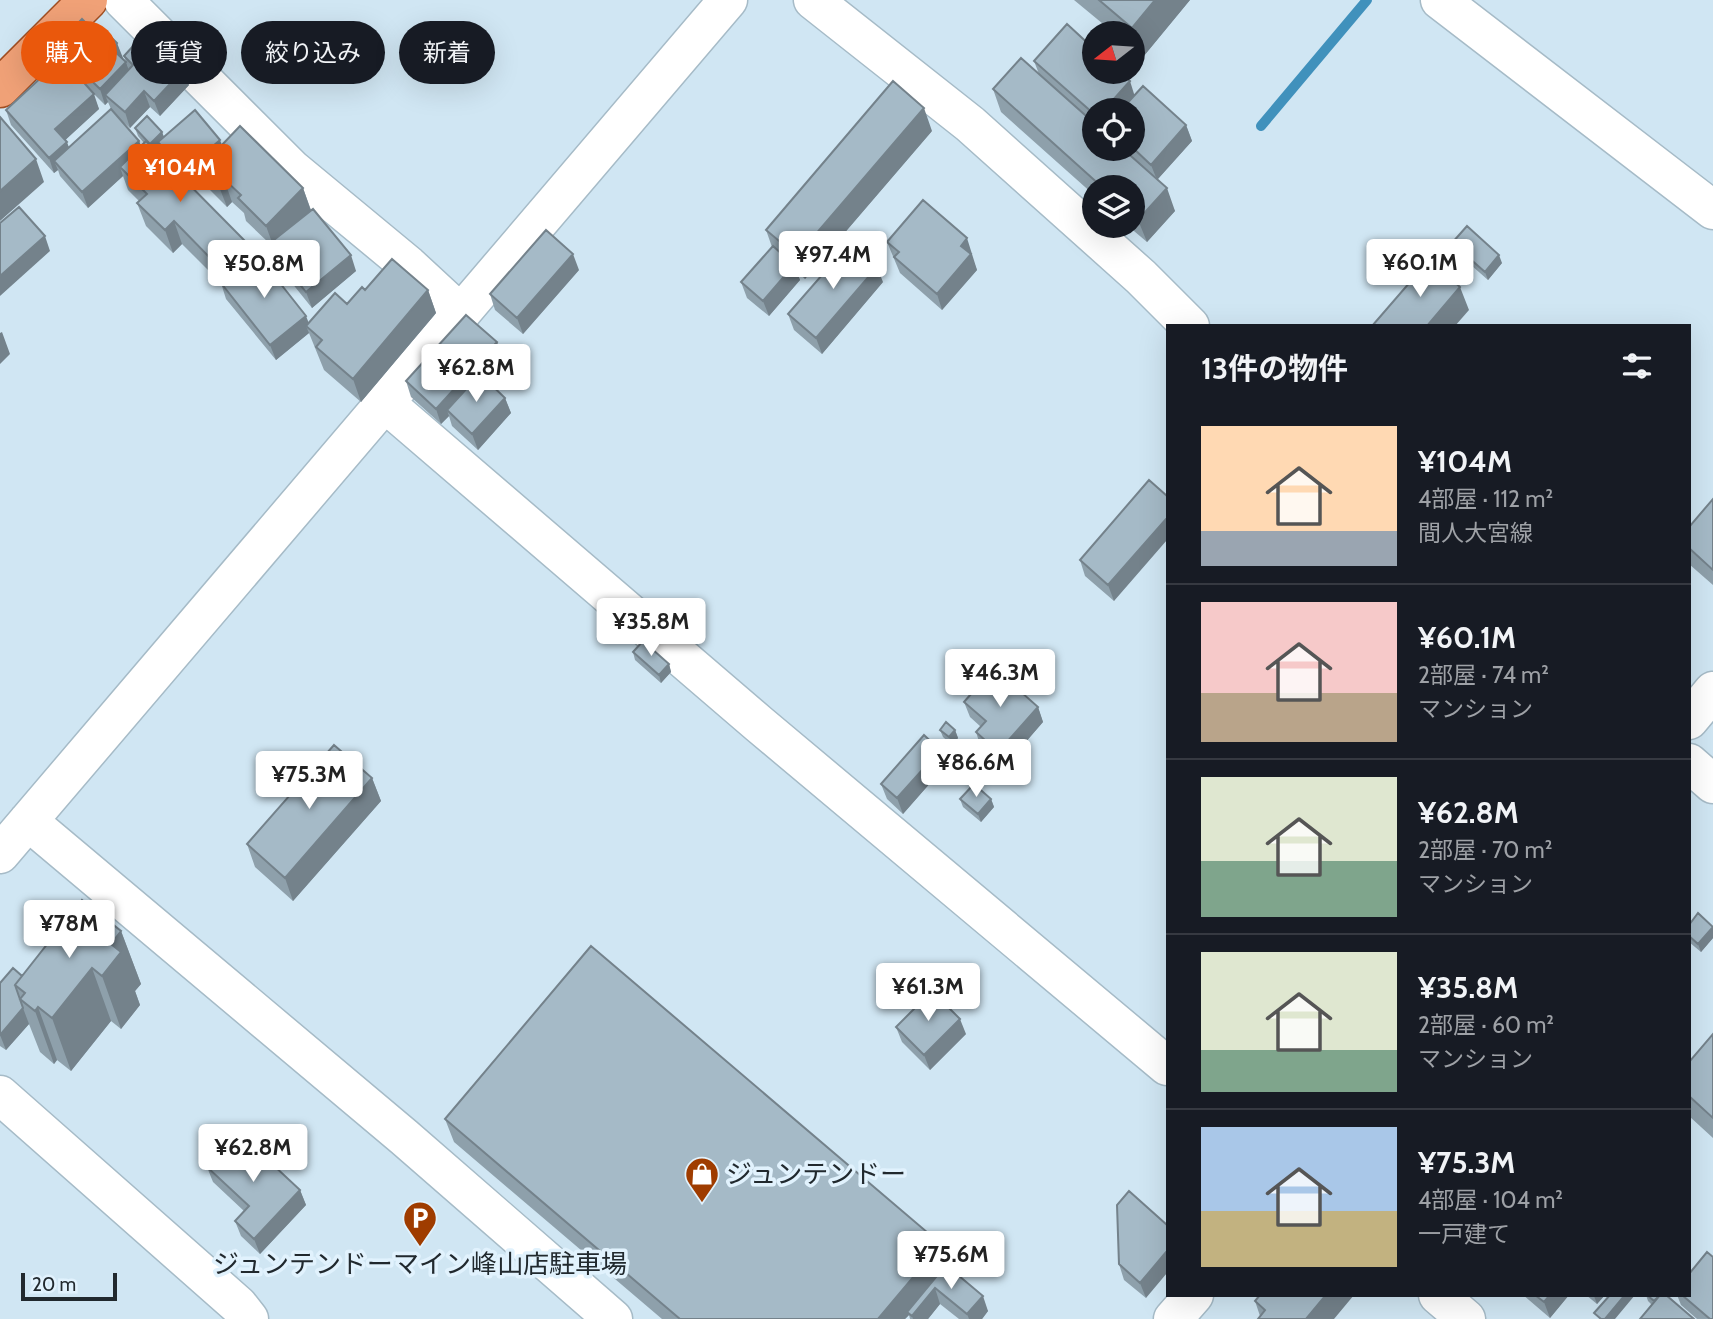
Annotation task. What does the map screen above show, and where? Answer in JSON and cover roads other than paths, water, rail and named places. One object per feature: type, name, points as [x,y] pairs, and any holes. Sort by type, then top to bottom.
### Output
[{"type":"main road","points":[[0,88],[88,0]]},
{"type":"street","points":[[122,0],[292,170],[408,265],[461,314]]},
{"type":"street","points":[[0,854],[727,0]]},
{"type":"street","points":[[813,0],[970,124],[1140,277],[1188,324]]},
{"type":"street","points":[[1440,0],[1713,210]]},
{"type":"street","points":[[385,403],[759,724],[1166,1065]]},
{"type":"street","points":[[1691,718],[1713,691]]},
{"type":"street","points":[[1691,765],[1713,784]]},
{"type":"street","points":[[28,821],[404,1137],[613,1319]]},
{"type":"street","points":[[0,1095],[228,1296],[249,1319]]},
{"type":"street","points":[[1173,1319],[1192,1297]]},
{"type":"street","points":[[1440,1297],[1466,1319]]},
{"type":"waterway","points":[[1261,126],[1367,0]]},
{"type":"place","name":"ジュンテンドー","points":[[702,1204]]},
{"type":"place","name":"ジュンテンドーマイン峰山店駐車場","points":[[420,1248]]}]
